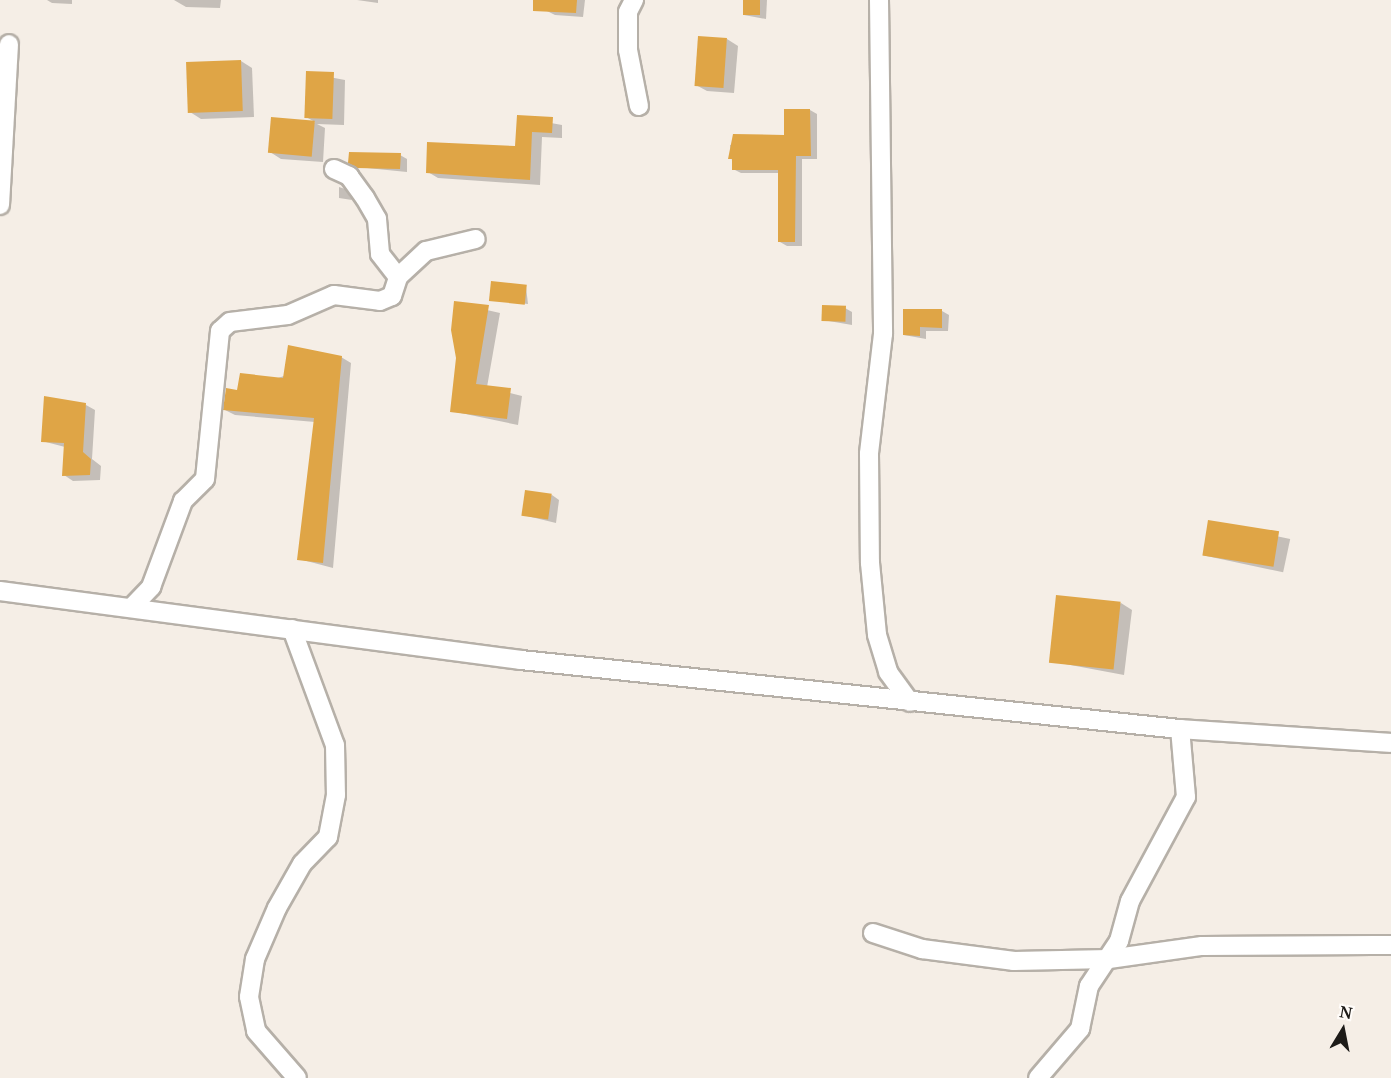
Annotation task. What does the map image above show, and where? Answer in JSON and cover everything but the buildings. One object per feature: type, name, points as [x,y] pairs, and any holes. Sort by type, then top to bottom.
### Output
[{"type":"street","points":[[634,0],[628,12],[628,50],[639,106]]},
{"type":"street","points":[[879,0],[883,334],[870,454],[870,563],[877,635],[888,672],[910,702]]},
{"type":"street","points":[[0,205],[9,44]]},
{"type":"street","points":[[334,169],[349,176],[365,198],[377,219],[380,254],[398,277]]},
{"type":"street","points":[[132,607],[151,586],[183,501],[205,479],[220,332],[230,322],[288,315],[334,295],[380,301],[392,296],[398,277],[426,251],[476,239]]},
{"type":"street","points":[[0,591],[521,660],[1180,729],[1391,743]]},
{"type":"street","points":[[292,629],[335,746],[336,795],[328,837],[302,864],[277,908],[255,959],[249,997],[256,1031],[297,1078]]},
{"type":"street","points":[[1038,1078],[1080,1029],[1089,986],[1109,958],[1130,901],[1185,797],[1180,729]]},
{"type":"street","points":[[873,933],[922,949],[1014,961],[1109,958],[1202,946],[1391,945]]}]
